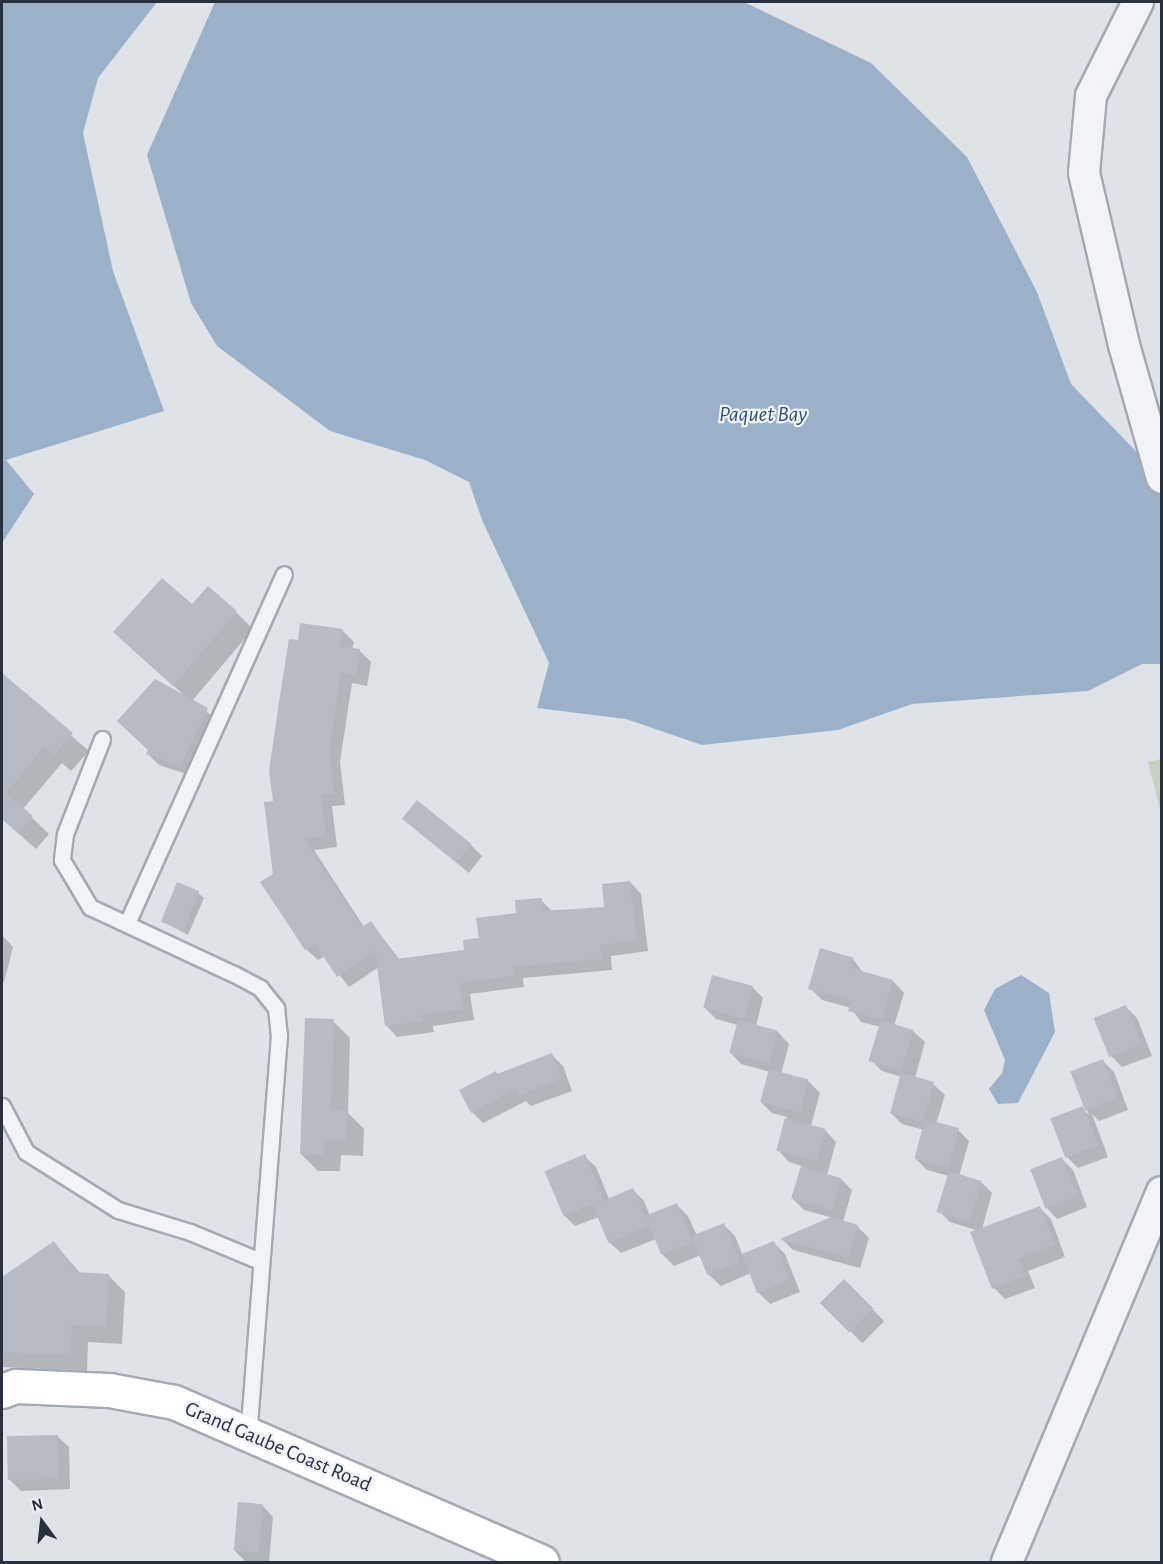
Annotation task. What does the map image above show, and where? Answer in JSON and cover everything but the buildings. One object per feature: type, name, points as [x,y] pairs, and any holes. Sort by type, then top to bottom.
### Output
[{"type":"main road","name":"Grand Gaube Coast Road","points":[[2,1391],[16,1386],[109,1390],[163,1400],[542,1563]]},
{"type":"street","points":[[1138,2],[1092,96],[1084,173],[1124,345],[1161,478]]},
{"type":"street","points":[[1007,1563],[1161,1192]]},
{"type":"lane","points":[[128,921],[284,574]]},
{"type":"lane","points":[[102,739],[65,834],[62,860],[90,907],[128,921],[260,988],[276,1008],[279,1035],[248,1435]]},
{"type":"lane","points":[[2,1106],[26,1152],[118,1210],[190,1232],[260,1261]]},
{"type":"green space","points":[[1162,759],[1161,813],[1148,762]]},
{"type":"water","points":[[2,2],[157,2],[98,78],[83,133],[113,271],[164,411],[6,460],[34,494],[2,543]]},
{"type":"water","name":"Paquet Bay","points":[[215,2],[744,2],[871,63],[967,157],[1037,292],[1071,384],[1157,473],[1161,473],[1161,664],[1142,664],[1088,691],[912,704],[838,730],[702,745],[626,719],[537,708],[549,663],[482,520],[469,482],[425,460],[330,431],[217,346],[191,303],[147,155]]},
{"type":"water","points":[[1021,975],[1049,993],[1055,1032],[1018,1103],[998,1104],[989,1089],[1002,1073],[1005,1060],[984,1010],[995,989]]}]
